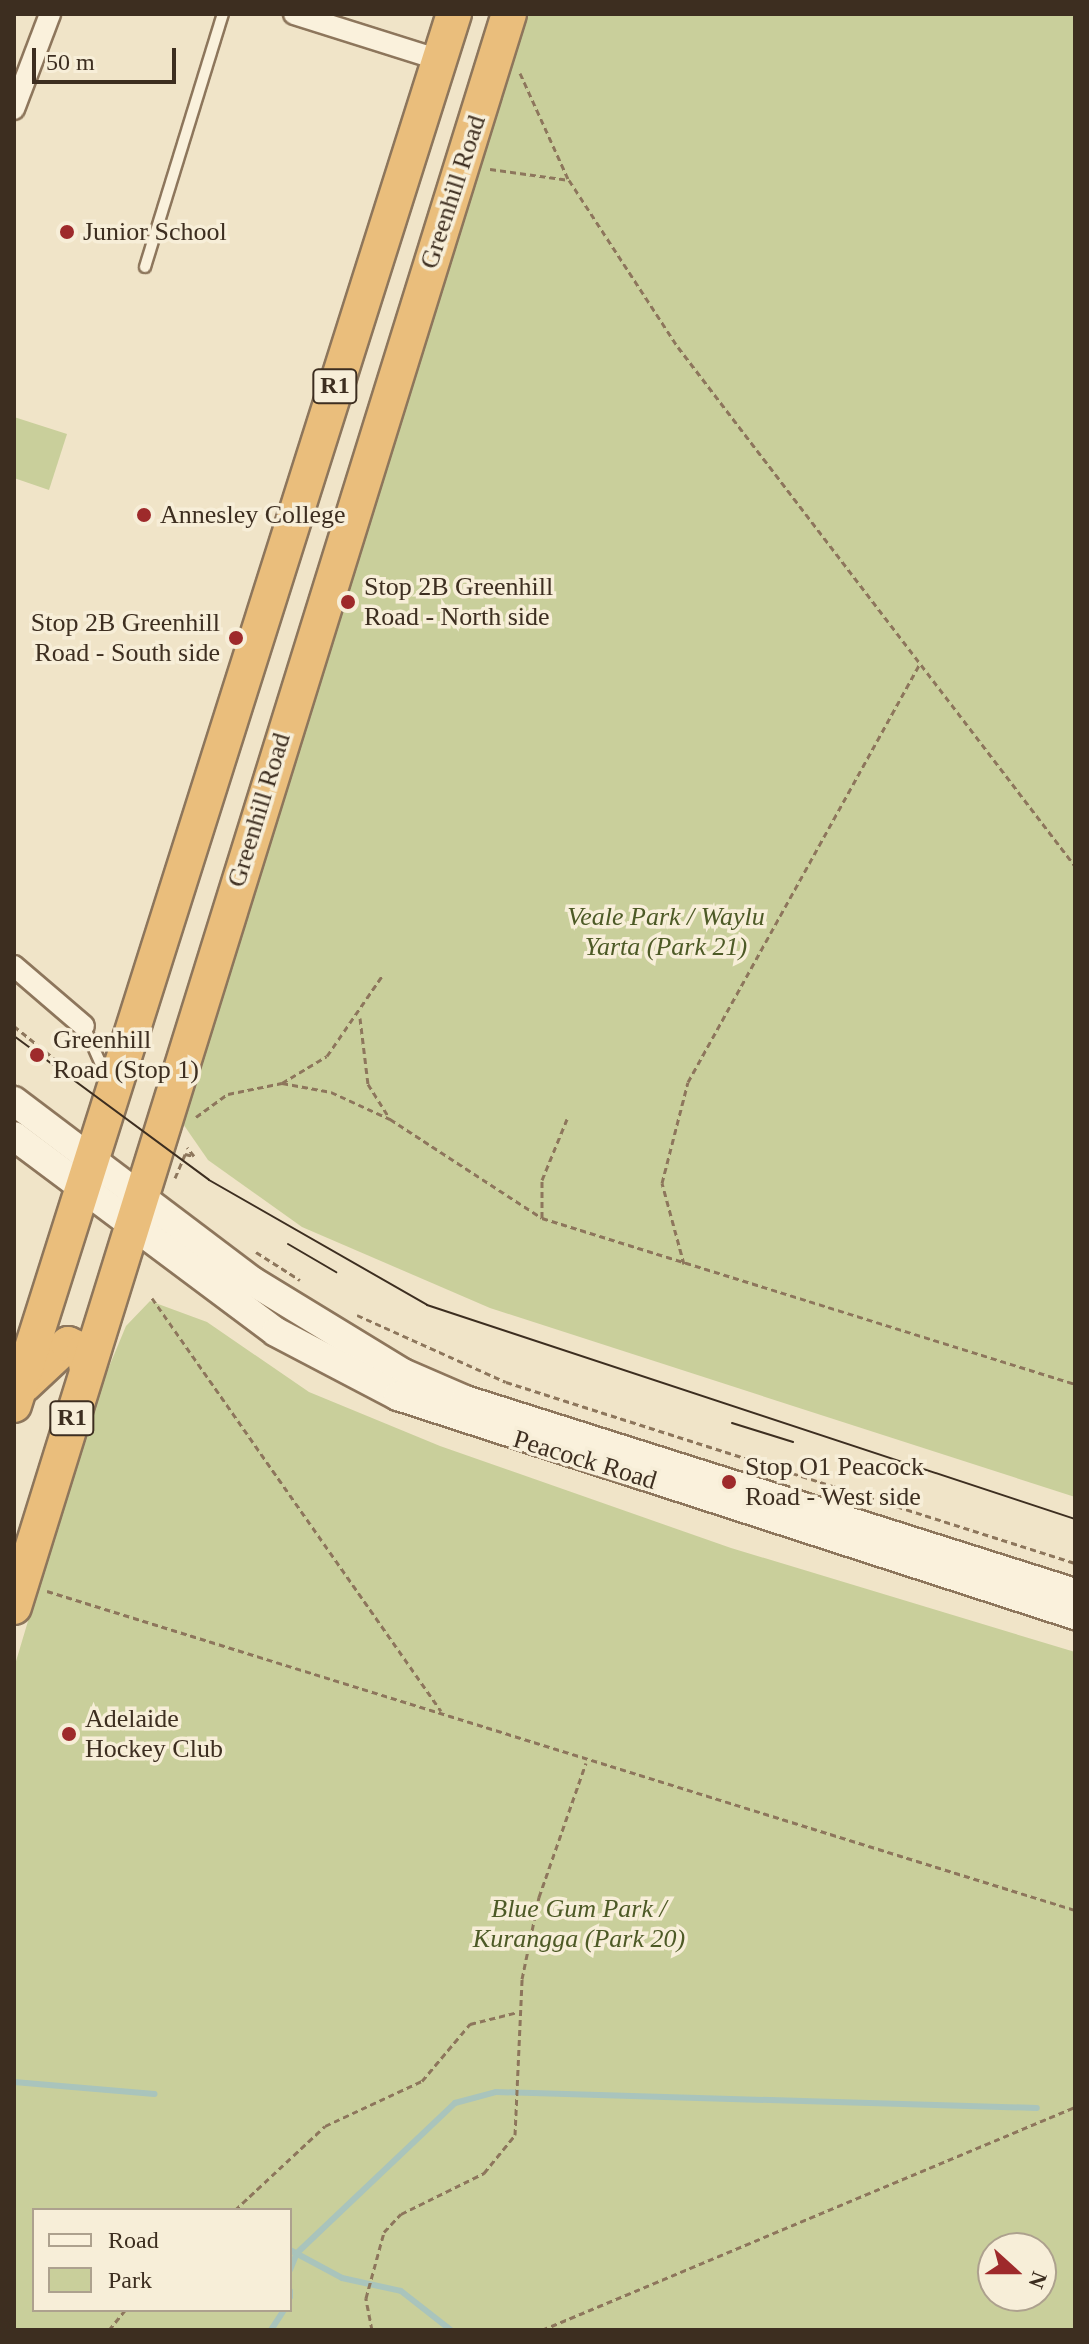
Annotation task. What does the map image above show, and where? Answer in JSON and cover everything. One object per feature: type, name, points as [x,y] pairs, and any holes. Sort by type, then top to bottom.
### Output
[{"type":"highway","name":"Greenhill Road","points":[[16,1398],[180,891],[454,14]]},
{"type":"highway","name":"Greenhill Road","points":[[24,1598],[87,1369],[509,14]]},
{"type":"highway","points":[[440,60],[464,87],[463,160]]},
{"type":"highway","points":[[180,891],[198,904],[237,880]]},
{"type":"highway","points":[[16,1398],[68,1344],[84,1351],[87,1369]]},
{"type":"main road","points":[[14,1101],[88,1177],[135,1213]]},
{"type":"main road","points":[[14,1136],[88,1177]]},
{"type":"main road","name":"Peacock Road","points":[[135,1213],[338,1338],[465,1400],[1075,1593]]},
{"type":"main road","name":"Peacock Road","points":[[135,1213],[276,1332],[398,1396],[1075,1615]]},
{"type":"street","points":[[294,14],[440,60]]},
{"type":"street","points":[[14,109],[48,17]]},
{"type":"street","points":[[14,966],[84,1026]]},
{"type":"lane","points":[[145,267],[223,14]]},
{"type":"lane","points":[[84,1026],[112,1100]]},
{"type":"path","points":[[518,69],[569,180],[678,347],[1075,866]]},
{"type":"path","points":[[463,160],[569,180]]},
{"type":"path","points":[[684,1264],[662,1183],[688,1082],[920,663]]},
{"type":"path","points":[[192,1130],[196,1116],[228,1094],[282,1083],[327,1056],[360,1018],[382,976]]},
{"type":"path","points":[[360,1018],[368,1084],[390,1119]]},
{"type":"path","points":[[14,1026],[66,1068]]},
{"type":"path","points":[[282,1083],[331,1092],[390,1119],[542,1218],[1075,1384]]},
{"type":"path","points":[[542,1218],[542,1180],[567,1119]]},
{"type":"path","points":[[176,1183],[171,1180],[177,1180],[185,1154],[194,1156],[188,1143]]},
{"type":"path","points":[[252,1250],[303,1282]]},
{"type":"path","points":[[152,1298],[442,1713]]},
{"type":"path","points":[[346,1309],[506,1382],[1075,1563]]},
{"type":"path","points":[[24,1598],[442,1713],[586,1763],[1075,1910]]},
{"type":"path","points":[[372,2330],[366,2298],[384,2232],[401,2214],[462,2188],[506,2153],[517,2113],[519,2012],[539,1897],[586,1763]]},
{"type":"path","points":[[237,2208],[325,2126],[439,2068],[470,2024],[519,2012]]},
{"type":"path","points":[[542,2330],[1075,2107]]},
{"type":"path","points":[[109,2330],[123,2312]]},
{"type":"green space","name":"Veale Park / Waylu Yarta (Park 21)","points":[[526,14],[1075,14],[1075,1497],[490,1308],[302,1227],[208,1160],[181,1121]]},
{"type":"green space","points":[[14,417],[67,434],[49,490],[14,478]]},
{"type":"green space","name":"Blue Gum Park / Kurangga (Park 20)","points":[[150,1301],[207,1322],[309,1392],[440,1446],[731,1548],[1075,1652],[1075,2330],[14,2330],[14,1668],[91,1410],[126,1326]]},
{"type":"waterway","points":[[14,2082],[154,2094]]},
{"type":"waterway","points":[[292,2265],[297,2253],[455,2103],[496,2092],[1037,2108]]},
{"type":"waterway","points":[[292,2251],[342,2278],[401,2291],[451,2330]]},
{"type":"waterway","points":[[271,2330],[283,2312]]},
{"type":"tram line","points":[[14,1036],[209,1180],[427,1305],[1075,1519]]},
{"type":"tram line","points":[[288,1244],[336,1272]]},
{"type":"tram line","points":[[732,1423],[793,1442]]},
{"type":"place","name":"Junior School","points":[[67,232]]},
{"type":"place","name":"Annesley College","points":[[144,515]]},
{"type":"place","name":"Stop 2B Greenhill Road - North side","points":[[348,602]]},
{"type":"place","name":"Stop 2B Greenhill Road - South side","points":[[236,638]]},
{"type":"place","name":"Greenhill Road (Stop 1)","points":[[37,1055]]},
{"type":"place","name":"Stop O1 Peacock Road - West side","points":[[729,1482]]},
{"type":"place","name":"Adelaide Hockey Club","points":[[69,1734]]}]
